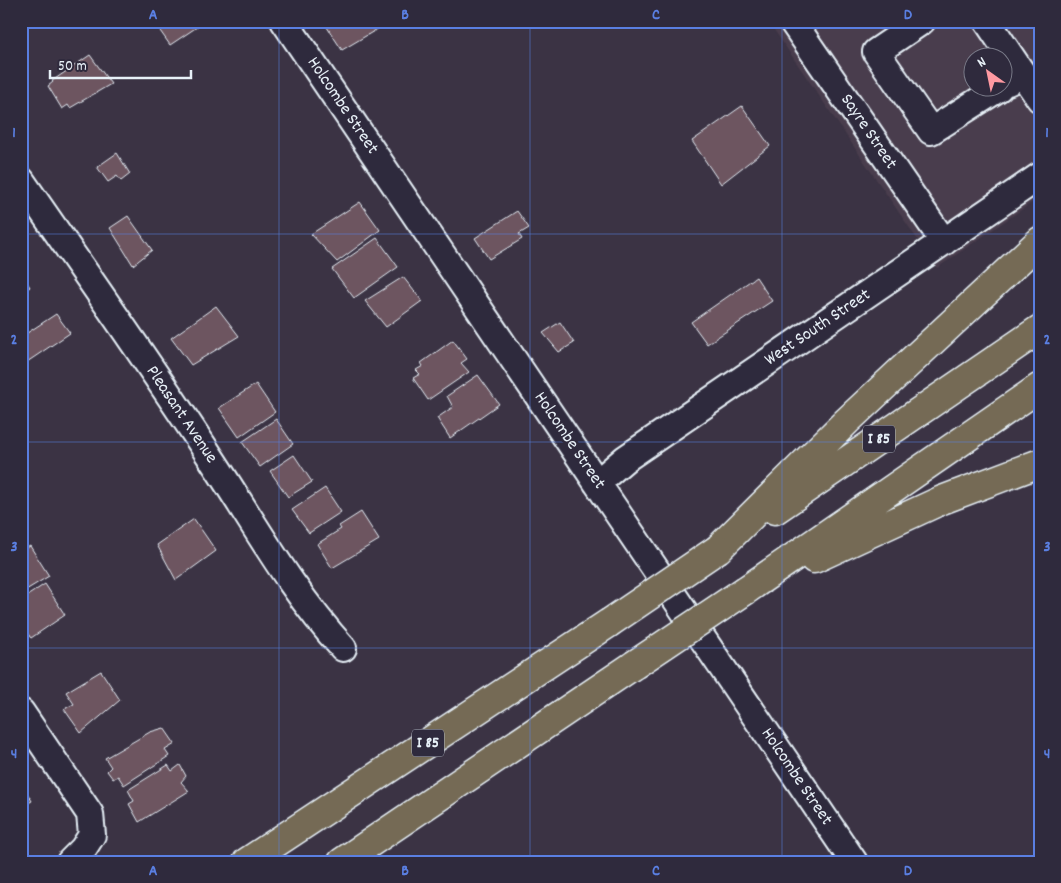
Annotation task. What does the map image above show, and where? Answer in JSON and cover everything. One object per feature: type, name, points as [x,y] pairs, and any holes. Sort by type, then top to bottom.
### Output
[{"type":"highway","points":[[718,549],[847,421],[1040,240]]},
{"type":"highway","name":"I 85","points":[[247,862],[609,623],[1040,329]]},
{"type":"highway","points":[[342,862],[746,590],[1040,387]]},
{"type":"highway","points":[[746,590],[942,500],[1040,463]]},
{"type":"street","name":"Holcombe Street","points":[[284,21],[854,862]]},
{"type":"street","name":"Sayre Street","points":[[792,21],[944,242]]},
{"type":"street","points":[[922,21],[876,52],[931,130],[983,98]]},
{"type":"street","points":[[987,21],[999,48]]},
{"type":"street","points":[[1014,80],[1040,99]]},
{"type":"street","name":"West South Street","points":[[597,483],[625,459],[1040,176]]},
{"type":"street","name":"Pleasant Avenue","points":[[21,180],[211,457],[292,584],[317,619],[343,648]]},
{"type":"street","points":[[21,712],[90,814],[93,826],[89,841],[70,862]]},
{"type":"shaded area","points":[[768,21],[1040,21],[1040,197],[937,268]]},
{"type":"building","points":[[153,21],[206,21],[170,45]]},
{"type":"building","points":[[323,21],[384,21],[386,24],[342,50]]},
{"type":"building","points":[[90,55],[111,84],[70,108],[68,105],[62,109],[48,86],[52,81]]},
{"type":"building","points":[[742,106],[770,146],[721,184],[692,141]]},
{"type":"building","points":[[117,153],[130,174],[121,181],[117,176],[108,182],[97,167]]},
{"type":"building","points":[[360,202],[380,230],[337,262],[311,234]]},
{"type":"building","points":[[517,211],[529,228],[519,234],[522,239],[489,259],[475,238]]},
{"type":"building","points":[[128,216],[152,250],[133,265],[110,228]]},
{"type":"building","points":[[377,238],[398,267],[354,298],[332,269]]},
{"type":"building","points":[[21,273],[30,287],[21,294]]},
{"type":"building","points":[[403,277],[422,301],[386,327],[365,301]]},
{"type":"building","points":[[756,277],[772,301],[707,344],[691,322]]},
{"type":"building","points":[[216,306],[239,336],[191,365],[171,338]]},
{"type":"building","points":[[56,314],[70,333],[24,364],[21,361],[21,337]]},
{"type":"building","points":[[560,322],[574,343],[559,352],[543,333]]},
{"type":"building","points":[[453,340],[467,359],[461,363],[469,372],[428,400],[413,378],[420,374],[416,370],[423,366],[421,363]]},
{"type":"building","points":[[478,375],[499,404],[450,438],[437,418],[453,407],[447,396]]},
{"type":"building","points":[[256,384],[275,412],[239,437],[219,408]]},
{"type":"building","points":[[276,419],[293,444],[260,467],[242,442]]},
{"type":"building","points":[[294,455],[312,482],[288,497],[270,471]]},
{"type":"building","points":[[325,488],[341,512],[309,533],[292,510]]},
{"type":"building","points":[[361,512],[379,540],[332,568],[317,544],[341,529],[339,526]]},
{"type":"building","points":[[194,519],[216,551],[176,580],[157,545]]},
{"type":"building","points":[[30,546],[49,576],[21,593],[21,551]]},
{"type":"building","points":[[45,584],[65,615],[31,638],[24,629],[21,630],[21,600]]},
{"type":"building","points":[[101,671],[120,700],[81,733],[64,709],[74,704],[66,692]]},
{"type":"building","points":[[164,728],[175,744],[165,750],[169,756],[124,785],[118,776],[113,779],[107,771],[111,767],[105,758],[150,732]]},
{"type":"building","points":[[168,765],[172,771],[180,765],[186,776],[181,782],[189,791],[139,822],[129,804],[134,801],[128,790]]},
{"type":"building","points":[[21,783],[32,801],[21,807]]}]
